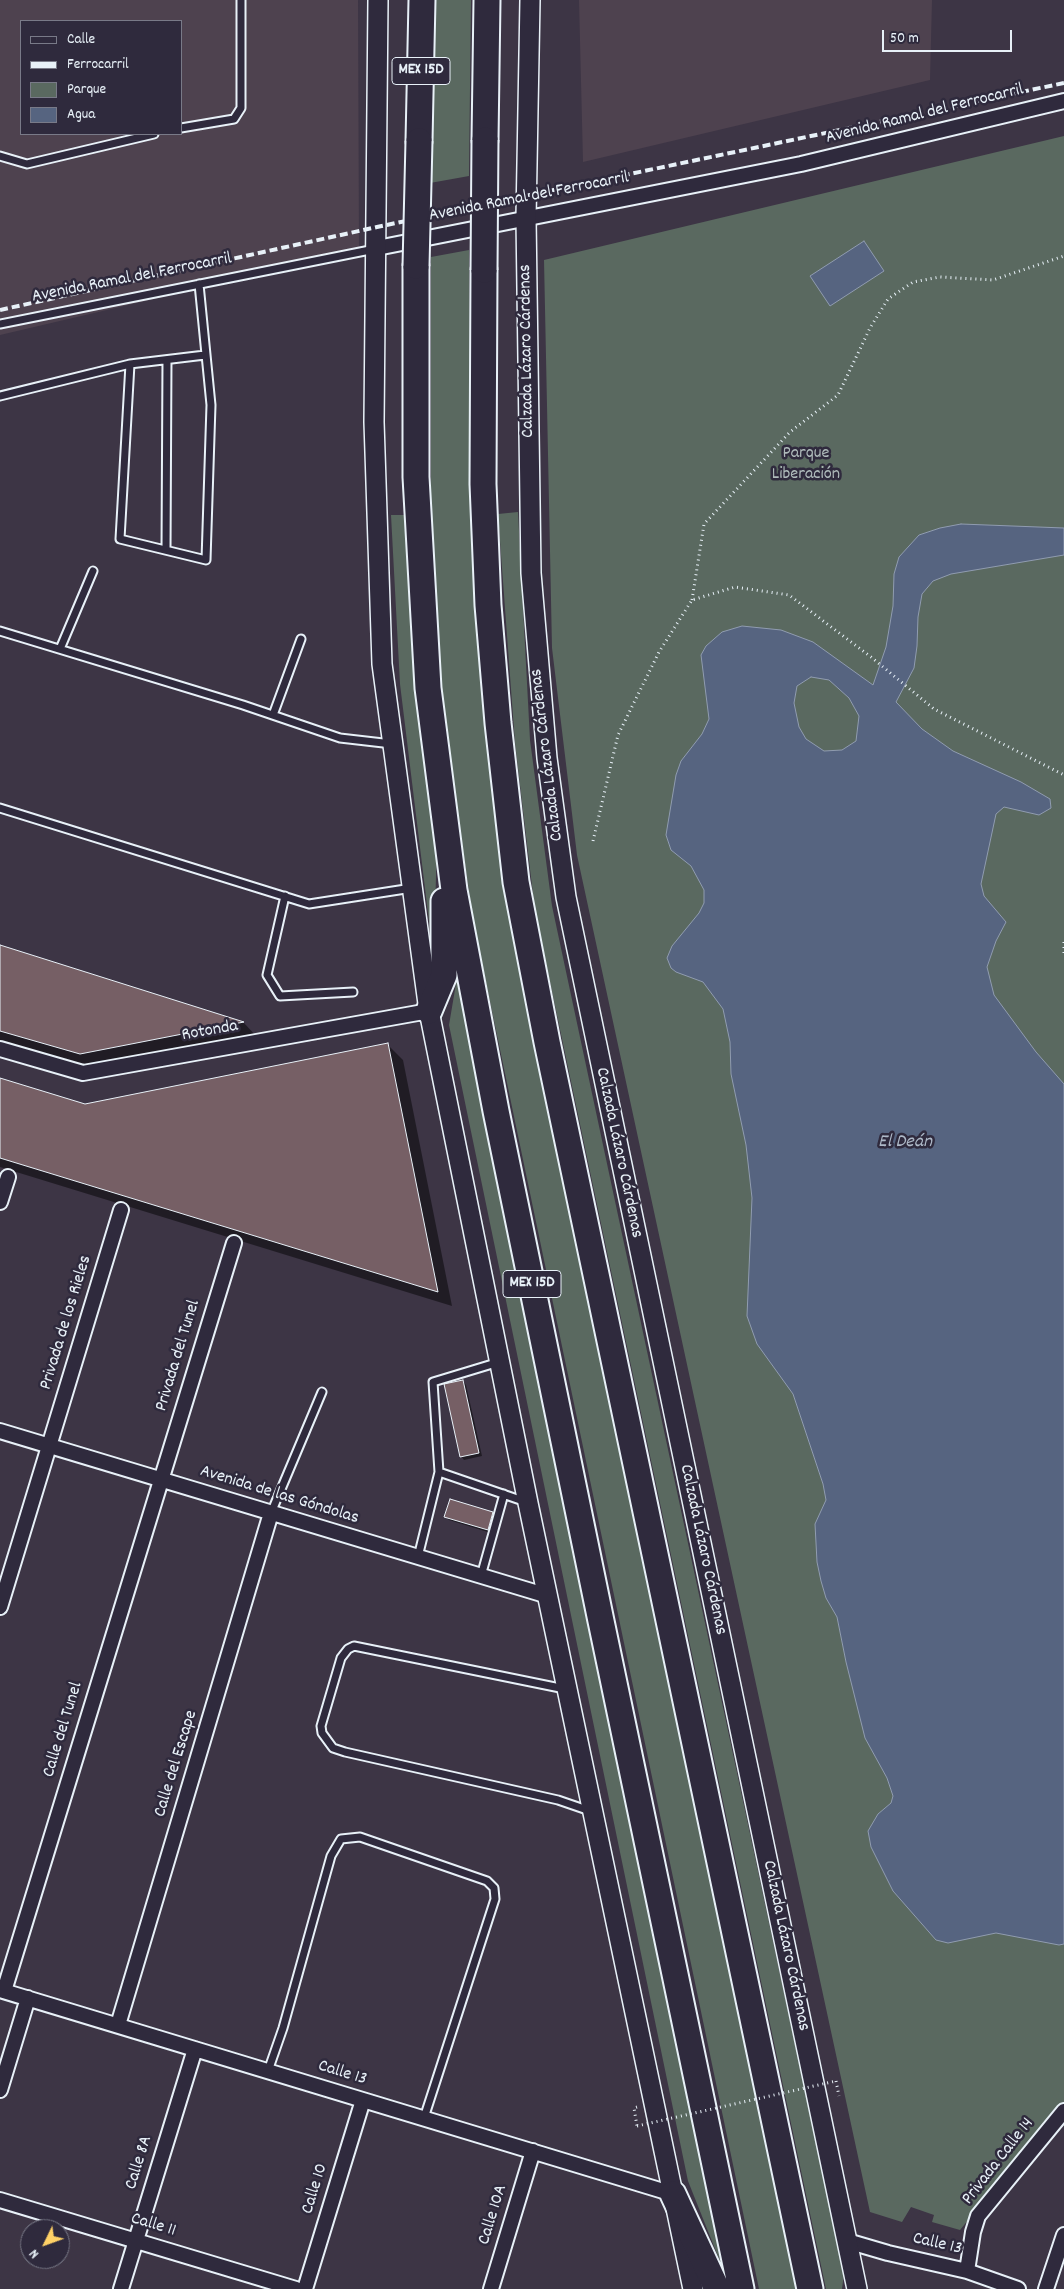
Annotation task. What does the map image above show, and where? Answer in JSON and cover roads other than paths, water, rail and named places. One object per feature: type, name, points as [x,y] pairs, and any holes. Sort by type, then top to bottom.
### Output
[{"type":"highway","name":"MEX 15D","points":[[422,0],[416,266],[416,476],[428,688],[454,890],[496,1111],[741,2289]]},
{"type":"highway","points":[[487,0],[484,140],[483,484],[488,605],[498,723],[516,882],[549,1052],[810,2289]]},
{"type":"highway","points":[[429,1011],[444,975],[445,821]]},
{"type":"highway","points":[[673,2194],[717,2289]]},
{"type":"main road","points":[[378,0],[375,461],[382,664],[412,888],[429,1011],[528,1504],[693,2289]]},
{"type":"main road","name":"Calzada Lázaro Cárdenas","points":[[530,0],[526,218],[531,572],[547,758],[566,897],[857,2289]]},
{"type":"street","name":"Avenida Ramal del Ferrocarril","points":[[377,248],[801,164],[1064,101]]},
{"type":"street","name":"Rotonda","points":[[0,1049],[83,1073],[429,1011]]},
{"type":"street","points":[[0,1202],[8,1177]]},
{"type":"street","name":"Privada de los Rieles","points":[[0,1607],[121,1210]]},
{"type":"street","name":"Privada del Tunel","points":[[160,1480],[234,1243]]},
{"type":"street","name":"Avenida de las Góndolas","points":[[0,1431],[548,1596]]},
{"type":"street","name":"Calle del Tunel","points":[[2,1990],[160,1480]]},
{"type":"street","name":"Calle del Escape","points":[[118,2025],[271,1513]]},
{"type":"street","name":"Calle 13","points":[[2,1990],[673,2194]]},
{"type":"street","points":[[0,2090],[28,1998]]},
{"type":"street","name":"Calle 8A","points":[[120,2289],[195,2049]]},
{"type":"street","name":"Calle 10","points":[[305,2289],[364,2100]]},
{"type":"street","name":"Privada Calle 14","points":[[967,2271],[973,2232],[978,2216],[1064,2111]]},
{"type":"street","name":"Calle 10A","points":[[491,2289],[533,2151]]},
{"type":"street","name":"Calle 11","points":[[0,2200],[296,2289]]},
{"type":"street","points":[[1046,2289],[1064,2235]]},
{"type":"street","name":"Calle 13","points":[[847,2241],[888,2253],[967,2271],[1018,2289]]},
{"type":"lane","points":[[182,128],[234,119],[241,108],[241,0]]},
{"type":"lane","points":[[0,156],[27,164],[150,135]]},
{"type":"lane","name":"Avenida Ramal del Ferrocarril","points":[[0,324],[377,248]]},
{"type":"lane","points":[[130,364],[120,540],[206,560],[211,404],[199,284]]},
{"type":"lane","points":[[0,396],[130,364],[205,355]]},
{"type":"lane","points":[[166,360],[166,550]]},
{"type":"lane","points":[[60,649],[92,570]]},
{"type":"lane","points":[[0,631],[272,715],[340,738],[393,744]]},
{"type":"lane","points":[[272,715],[300,639]]},
{"type":"lane","points":[[0,808],[309,904],[412,888]]},
{"type":"lane","points":[[285,896],[267,975],[280,996],[353,992]]},
{"type":"lane","points":[[418,1557],[439,1472],[433,1382],[500,1362]]},
{"type":"lane","points":[[271,1513],[322,1392]]},
{"type":"lane","points":[[439,1472],[528,1504]]},
{"type":"lane","points":[[481,1576],[504,1494]]},
{"type":"lane","points":[[568,1689],[354,1646],[348,1648],[341,1658],[321,1726],[322,1733],[334,1748],[345,1752],[558,1800],[593,1812]]},
{"type":"lane","points":[[268,2071],[283,2028],[331,1856],[341,1839],[360,1837],[487,1881],[494,1888],[495,1899],[424,2118]]},
{"type":"water","points":[[864,241],[884,271],[830,306],[810,276]]},
{"type":"water","name":"El Deán","points":[[961,524],[1064,528],[1064,555],[951,574],[933,581],[922,594],[918,617],[914,668],[896,702],[922,729],[953,751],[1021,782],[1050,799],[1051,808],[1039,815],[1004,807],[996,814],[981,884],[984,896],[1006,922],[996,941],[987,967],[994,995],[1036,1052],[1064,1084],[1064,1944],[1059,1945],[996,1933],[948,1943],[936,1940],[893,1891],[871,1847],[868,1831],[878,1814],[891,1803],[893,1796],[887,1778],[865,1738],[837,1617],[826,1598],[821,1581],[817,1562],[815,1524],[826,1500],[823,1484],[793,1394],[757,1344],[747,1316],[752,1198],[746,1145],[731,1074],[730,1042],[723,1009],[703,982],[676,972],[671,968],[667,958],[672,946],[699,913],[704,903],[704,890],[691,866],[671,850],[666,835],[676,775],[681,761],[702,734],[709,719],[701,655],[706,646],[722,632],[742,626],[781,630],[813,642],[873,685],[886,647],[893,606],[894,574],[899,557],[919,535]],"holes":[[[811,677],[829,680],[849,698],[859,716],[856,741],[842,750],[824,751],[806,739],[799,727],[794,703],[797,686]]]},
{"type":"railway","points":[[0,310],[377,227],[1064,83]]},
{"type":"park label","name":"Parque Liberación","points":[[806,465]]}]
